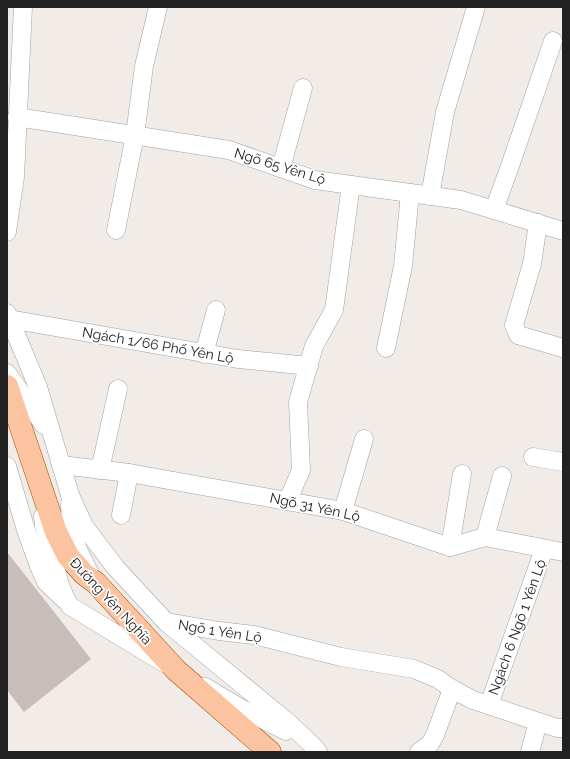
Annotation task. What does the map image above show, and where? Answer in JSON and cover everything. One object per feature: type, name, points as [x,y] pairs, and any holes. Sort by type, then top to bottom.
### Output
[{"type":"main road","name":"Đường Yên Nghĩa","points":[[7,386],[56,532],[68,556],[84,574],[96,583],[176,670],[270,752]]},
{"type":"lane","points":[[7,232],[15,177],[23,7]]},
{"type":"lane","points":[[116,230],[135,136],[144,66],[158,7]]},
{"type":"lane","points":[[430,196],[445,112],[476,7]]},
{"type":"lane","points":[[494,210],[553,41]]},
{"type":"lane","points":[[7,57],[17,117],[7,146]]},
{"type":"lane","points":[[280,168],[303,88]]},
{"type":"lane","name":"Ngõ 65 Yên Lộ","points":[[17,117],[229,150],[316,180],[461,200],[538,223],[562,226]]},
{"type":"lane","points":[[288,500],[301,470],[298,402],[314,346],[334,310],[351,185]]},
{"type":"lane","points":[[386,348],[403,266],[410,193]]},
{"type":"lane","points":[[538,223],[532,264],[514,325],[518,335],[563,348]]},
{"type":"lane","points":[[204,354],[216,310]]},
{"type":"lane","name":"Ngách 1/66 Phố Yên Lộ","points":[[8,316],[204,354],[309,366]]},
{"type":"lane","name":"Ngõ 1 Yên Lộ","points":[[8,316],[38,387],[70,495],[84,526],[116,568],[166,622],[254,635],[341,657],[414,669],[438,679],[452,689],[473,700],[538,722],[563,728]]},
{"type":"lane","points":[[7,373],[53,437]]},
{"type":"lane","points":[[100,470],[118,389]]},
{"type":"lane","points":[[343,511],[364,439]]},
{"type":"lane","points":[[533,457],[563,462]]},
{"type":"lane","name":"Ngõ 31 Yên Lộ","points":[[61,465],[129,473],[288,500],[343,511],[450,547]]},
{"type":"lane","points":[[7,466],[38,566],[46,582],[70,606],[242,709],[296,737],[316,750]]},
{"type":"lane","points":[[122,515],[129,473]]},
{"type":"lane","points":[[462,474],[450,547],[486,537],[563,552]]},
{"type":"lane","points":[[486,537],[502,476]]},
{"type":"lane","points":[[43,494],[44,526],[60,585],[70,606]]},
{"type":"lane","points":[[70,495],[71,531],[86,567],[96,583]]},
{"type":"lane","name":"Ngách 6 Ngõ 1 Yên Lộ","points":[[489,706],[544,549]]},
{"type":"lane","points":[[166,622],[290,724],[316,750]]},
{"type":"lane","points":[[419,752],[430,744],[435,735],[452,689]]},
{"type":"lane","points":[[530,752],[538,722]]},
{"type":"building","points":[[7,552],[91,659],[24,712],[7,690]]}]
